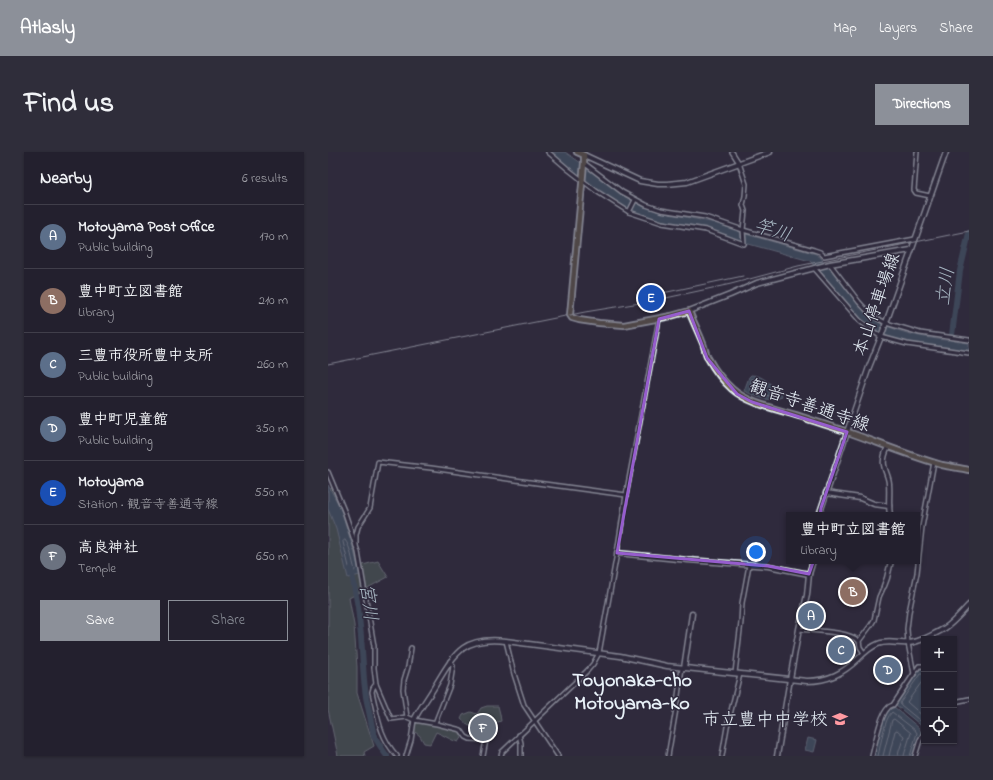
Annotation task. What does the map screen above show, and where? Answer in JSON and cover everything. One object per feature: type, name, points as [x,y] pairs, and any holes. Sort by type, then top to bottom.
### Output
[{"type":"main road","points":[[577,152],[584,154],[584,164],[570,315],[572,318],[599,323],[624,325],[659,319],[689,311]]},
{"type":"main road","name":"観音寺善通寺線","points":[[689,311],[703,342],[705,353],[710,363],[737,394],[752,402],[847,432],[888,447],[944,465],[969,470]]},
{"type":"street","points":[[548,152],[602,195],[629,211],[662,223],[706,230],[744,244],[743,231],[746,184],[740,163],[732,152]]},
{"type":"street","points":[[584,154],[640,181],[667,184],[687,182],[770,152]]},
{"type":"street","points":[[917,152],[914,190],[916,193],[930,196]]},
{"type":"street","points":[[911,250],[946,152]]},
{"type":"street","points":[[584,164],[622,192],[646,205],[661,210],[705,217],[743,231],[814,250],[820,252],[824,256],[915,239]]},
{"type":"street","points":[[629,211],[635,200]]},
{"type":"street","name":"本山停車場線","points":[[689,311],[757,283],[830,264],[911,250],[882,336],[869,367],[820,512]]},
{"type":"street","points":[[830,264],[863,307],[871,315],[885,324],[920,333],[969,340]]},
{"type":"street","points":[[814,268],[860,321],[882,336],[907,344],[969,353]]},
{"type":"street","points":[[501,756],[502,752],[519,735],[587,672],[599,653],[626,495],[659,319]]},
{"type":"street","points":[[888,447],[884,465],[889,484],[890,512]]},
{"type":"street","points":[[356,546],[358,527],[370,508],[378,462],[626,495]]},
{"type":"street","points":[[920,545],[934,462]]},
{"type":"street","points":[[328,472],[356,546],[363,577],[374,646],[376,684],[391,719],[407,717],[414,720],[435,723],[461,730],[466,737],[470,739],[486,740],[483,756]]},
{"type":"street","points":[[826,493],[860,498],[874,504],[889,506]]},
{"type":"street","points":[[617,553],[750,566],[768,566],[809,574]]},
{"type":"street","points":[[777,756],[799,629],[807,595],[809,574],[812,564]]},
{"type":"street","points":[[859,641],[874,620],[878,597],[887,578],[890,564]]},
{"type":"street","points":[[914,674],[907,629],[918,564]]},
{"type":"street","points":[[722,756],[737,673],[742,622],[742,603],[750,566]]},
{"type":"street","points":[[406,756],[411,740],[414,720],[450,661],[461,649],[473,643],[488,639],[620,656],[683,668],[816,681],[824,680],[842,672],[872,647],[883,642],[908,643],[939,632],[946,628],[969,604]]},
{"type":"street","points":[[668,756],[692,614]]},
{"type":"street","points":[[799,629],[841,633],[857,638],[864,654]]},
{"type":"street","points":[[506,641],[514,674],[524,705],[558,756]]},
{"type":"street","points":[[407,717],[402,690],[408,668],[411,648]]},
{"type":"street","points":[[435,723],[450,685],[453,666],[450,661]]},
{"type":"street","points":[[872,756],[879,727],[887,708],[893,705],[918,666],[921,666]]},
{"type":"street","points":[[376,684],[372,692],[381,730],[385,740],[397,756]]},
{"type":"street","points":[[957,701],[969,699]]},
{"type":"street","points":[[519,735],[521,743],[521,756]]},
{"type":"street","points":[[915,756],[921,738]]},
{"type":"highlighted area","points":[[689,311],[707,358],[737,394],[752,402],[847,432],[821,508],[816,554],[809,574],[768,566],[617,553],[659,319]]},
{"type":"green space","points":[[332,488],[354,544],[359,566],[378,561],[388,577],[349,598],[354,625],[357,693],[374,746],[364,752],[365,756],[338,756],[328,709],[328,490]]},
{"type":"green space","points":[[487,706],[498,706],[501,721],[469,726],[461,719],[463,715],[471,712],[477,714],[481,708]]},
{"type":"green space","points":[[420,722],[460,731],[463,735],[458,742],[436,732],[430,744],[424,743],[420,736],[414,731],[415,724]]},
{"type":"water","points":[[550,152],[565,152],[633,201],[659,212],[716,223],[742,233],[816,254],[864,310],[879,322],[904,332],[944,340],[969,343],[969,352],[907,343],[878,333],[861,320],[810,261],[745,243],[706,229],[668,223],[628,210],[602,194]]},
{"type":"water","points":[[751,375],[760,377],[781,390],[782,397],[777,399],[767,399],[744,391]]},
{"type":"water","points":[[328,485],[340,507],[360,575],[348,578],[336,529],[328,509]]},
{"type":"water","points":[[919,669],[921,669],[921,726],[895,703]]},
{"type":"water","points":[[893,706],[919,728],[921,733],[913,756],[874,756],[883,719]]},
{"type":"water","points":[[808,738],[817,740],[814,752],[805,750]]},
{"type":"waterway","name":"立川","points":[[951,343],[960,271],[969,233]]},
{"type":"waterway","name":"宮川","points":[[351,569],[358,607],[366,697],[374,736],[387,756]]},
{"type":"railway","points":[[328,364],[585,312],[652,301],[731,284],[798,266],[969,231]]},
{"type":"railway","points":[[639,298],[743,276]]},
{"type":"place","name":"Motoyama","points":[[651,298]]},
{"type":"place","name":"豊中町立図書館","points":[[853,592]]},
{"type":"place","name":"Motoyama Post Office","points":[[811,616]]},
{"type":"place","name":"三豊市役所豊中支所","points":[[841,650]]},
{"type":"place","name":"豊中町児童館","points":[[888,670]]},
{"type":"place","name":"市立豊中中学校","points":[[840,719]]},
{"type":"place","name":"高良神社","points":[[483,728]]},
{"type":"district","name":"Toyonaka-cho Motoyama-Ko","points":[[632,690]]},
{"type":"water label","name":"竿川","points":[[773,229]]}]
